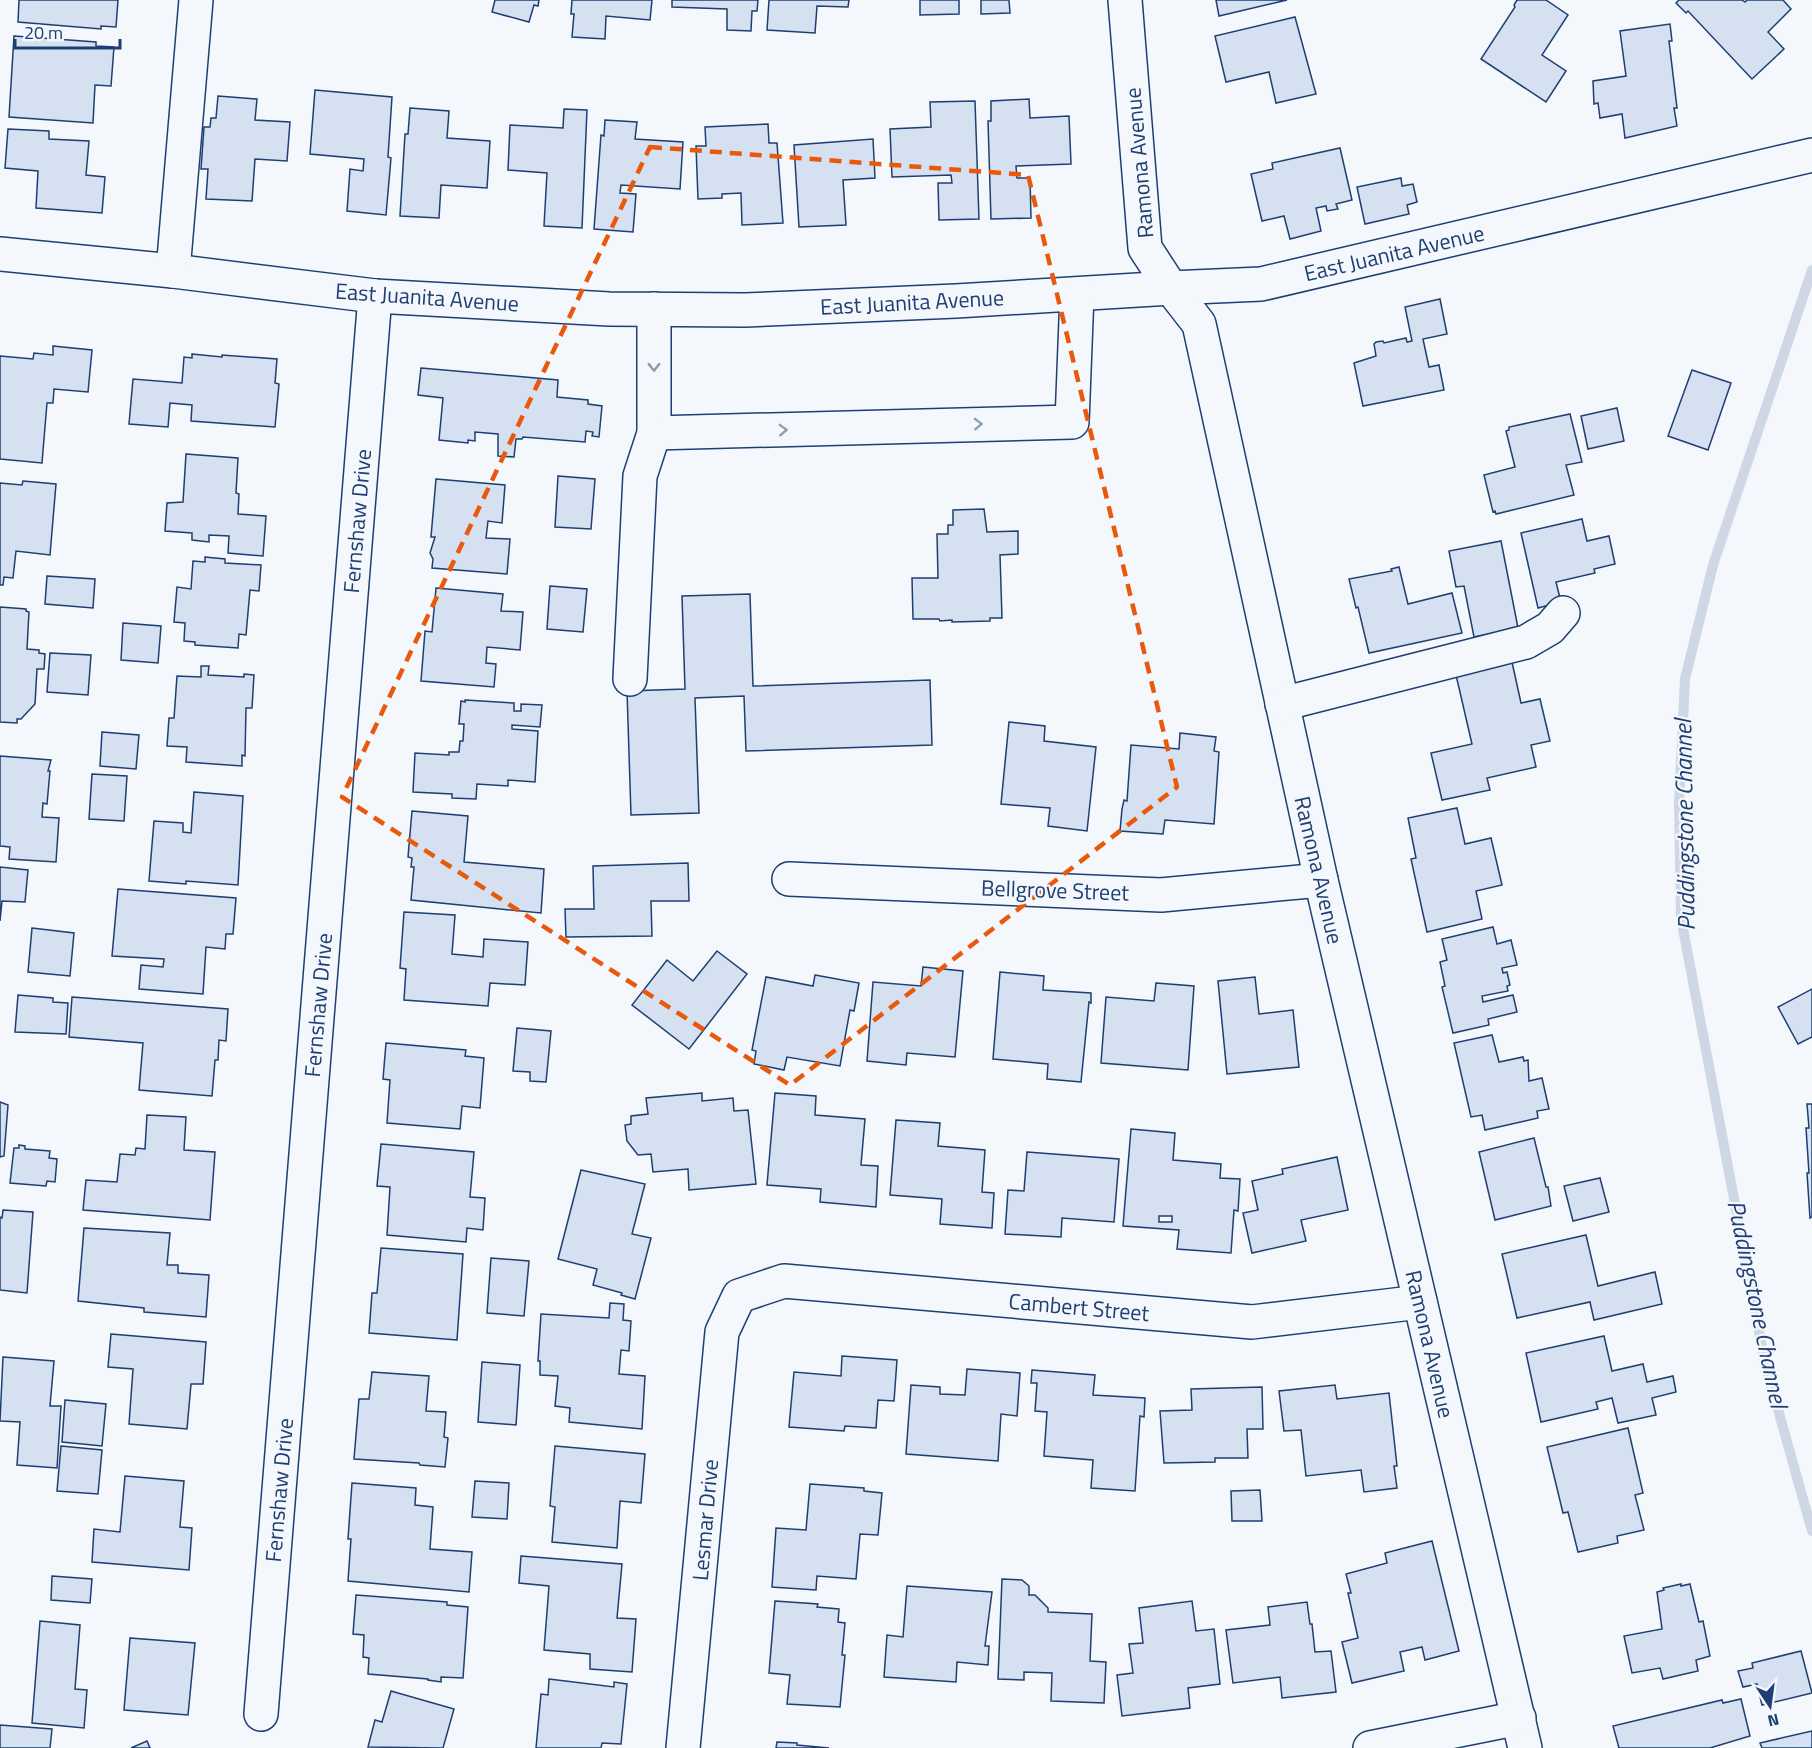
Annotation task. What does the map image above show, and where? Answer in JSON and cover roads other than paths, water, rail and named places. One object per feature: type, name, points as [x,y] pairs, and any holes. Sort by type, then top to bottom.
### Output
[{"type":"street","points":[[172,271],[196,0]]},
{"type":"street","name":"Ramona Avenue","points":[[1125,0],[1145,248],[1171,288],[1199,324],[1321,880],[1522,1733]]},
{"type":"street","name":"East Juanita Avenue","points":[[0,254],[172,271],[375,296],[609,309],[746,310],[956,302],[1261,284],[1812,155]]},
{"type":"street","points":[[654,433],[1072,422],[1077,294]]},
{"type":"street","name":"Fernshaw Drive","points":[[261,1714],[375,296]]},
{"type":"street","points":[[630,679],[640,476],[654,433],[654,309]]},
{"type":"street","points":[[1282,704],[1526,642],[1550,628],[1563,613]]},
{"type":"street","name":"Bellgrove Street","points":[[789,879],[1161,895],[1321,880]]},
{"type":"street","name":"Cambert Street","points":[[739,1296],[784,1281],[1252,1322],[1420,1302]]},
{"type":"street","name":"Lesmar Drive","points":[[683,1748],[722,1332],[739,1296]]},
{"type":"street","points":[[1370,1748],[1522,1733]]},
{"type":"waterway","name":"Puddingstone Channel","points":[[1812,270],[1713,565],[1685,679],[1679,804],[1681,918],[1765,1363],[1812,1531]]}]
